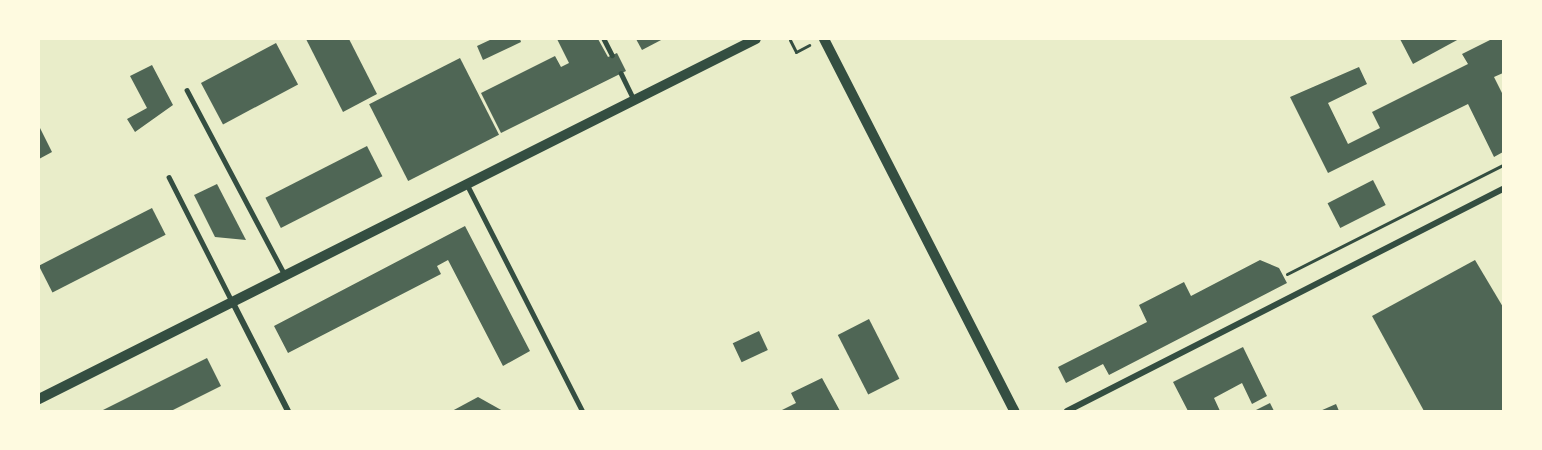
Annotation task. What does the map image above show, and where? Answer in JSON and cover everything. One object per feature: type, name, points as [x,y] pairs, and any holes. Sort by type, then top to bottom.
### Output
[{"type":"street","points":[[39,399],[468,187],[756,39]]},
{"type":"street","points":[[824,39],[1014,411]]},
{"type":"street","points":[[468,187],[582,411]]},
{"type":"street","points":[[1067,411],[1503,189]]},
{"type":"street","points":[[233,303],[288,411]]},
{"type":"lane","points":[[604,39],[612,55]]},
{"type":"lane","points":[[621,73],[635,102]]},
{"type":"lane","points":[[187,90],[286,277]]},
{"type":"lane","points":[[169,177],[233,303]]},
{"type":"path","points":[[790,40],[796,52],[809,45]]},
{"type":"path","points":[[1287,274],[1503,165]]},
{"type":"building","points":[[306,39],[349,39],[377,94],[343,112]]},
{"type":"building","points":[[492,39],[520,39],[521,42],[483,60],[477,46]]},
{"type":"building","points":[[557,39],[598,39],[608,57],[617,53],[626,71],[501,133],[481,93],[555,56],[561,67],[569,63]]},
{"type":"building","points":[[636,39],[663,39],[642,50]]},
{"type":"building","points":[[1400,39],[1459,39],[1413,64]]},
{"type":"building","points":[[1492,39],[1503,39],[1503,73],[1494,77],[1503,95],[1503,152],[1494,157],[1468,104],[1328,173],[1290,97],[1359,67],[1367,84],[1328,103],[1348,144],[1380,128],[1372,112],[1468,64],[1462,54]]},
{"type":"building","points":[[276,43],[298,84],[223,124],[201,83]]},
{"type":"building","points":[[460,58],[499,135],[408,181],[369,104]]},
{"type":"building","points":[[152,65],[173,105],[135,132],[127,119],[147,108],[130,76]]},
{"type":"building","points":[[39,126],[52,152],[39,159]]},
{"type":"building","points":[[367,146],[382,176],[281,228],[265,198]]},
{"type":"building","points":[[1373,180],[1386,205],[1340,228],[1328,203]]},
{"type":"building","points":[[217,184],[246,240],[215,237],[194,195]]},
{"type":"building","points":[[152,208],[166,235],[52,292],[39,266]]},
{"type":"building","points":[[465,226],[530,351],[503,366],[448,260],[437,266],[441,274],[288,353],[274,326]]},
{"type":"building","points":[[1260,260],[1279,268],[1287,283],[1109,375],[1103,364],[1066,383],[1058,367],[1147,322],[1139,305],[1184,282],[1191,296]]},
{"type":"building","points":[[1475,260],[1503,307],[1503,411],[1424,411],[1372,316]]},
{"type":"building","points":[[869,319],[899,379],[868,395],[838,335]]},
{"type":"building","points":[[759,331],[768,350],[742,362],[733,343]]},
{"type":"building","points":[[1243,347],[1267,396],[1252,404],[1242,383],[1214,398],[1220,411],[1188,411],[1173,382]]},
{"type":"building","points":[[207,358],[221,386],[171,411],[101,411]]},
{"type":"building","points":[[822,378],[840,411],[780,411],[796,403],[791,393]]},
{"type":"building","points":[[478,397],[503,411],[452,411]]},
{"type":"building","points":[[1270,403],[1274,411],[1254,411]]},
{"type":"building","points":[[1336,404],[1339,411],[1320,411]]}]
